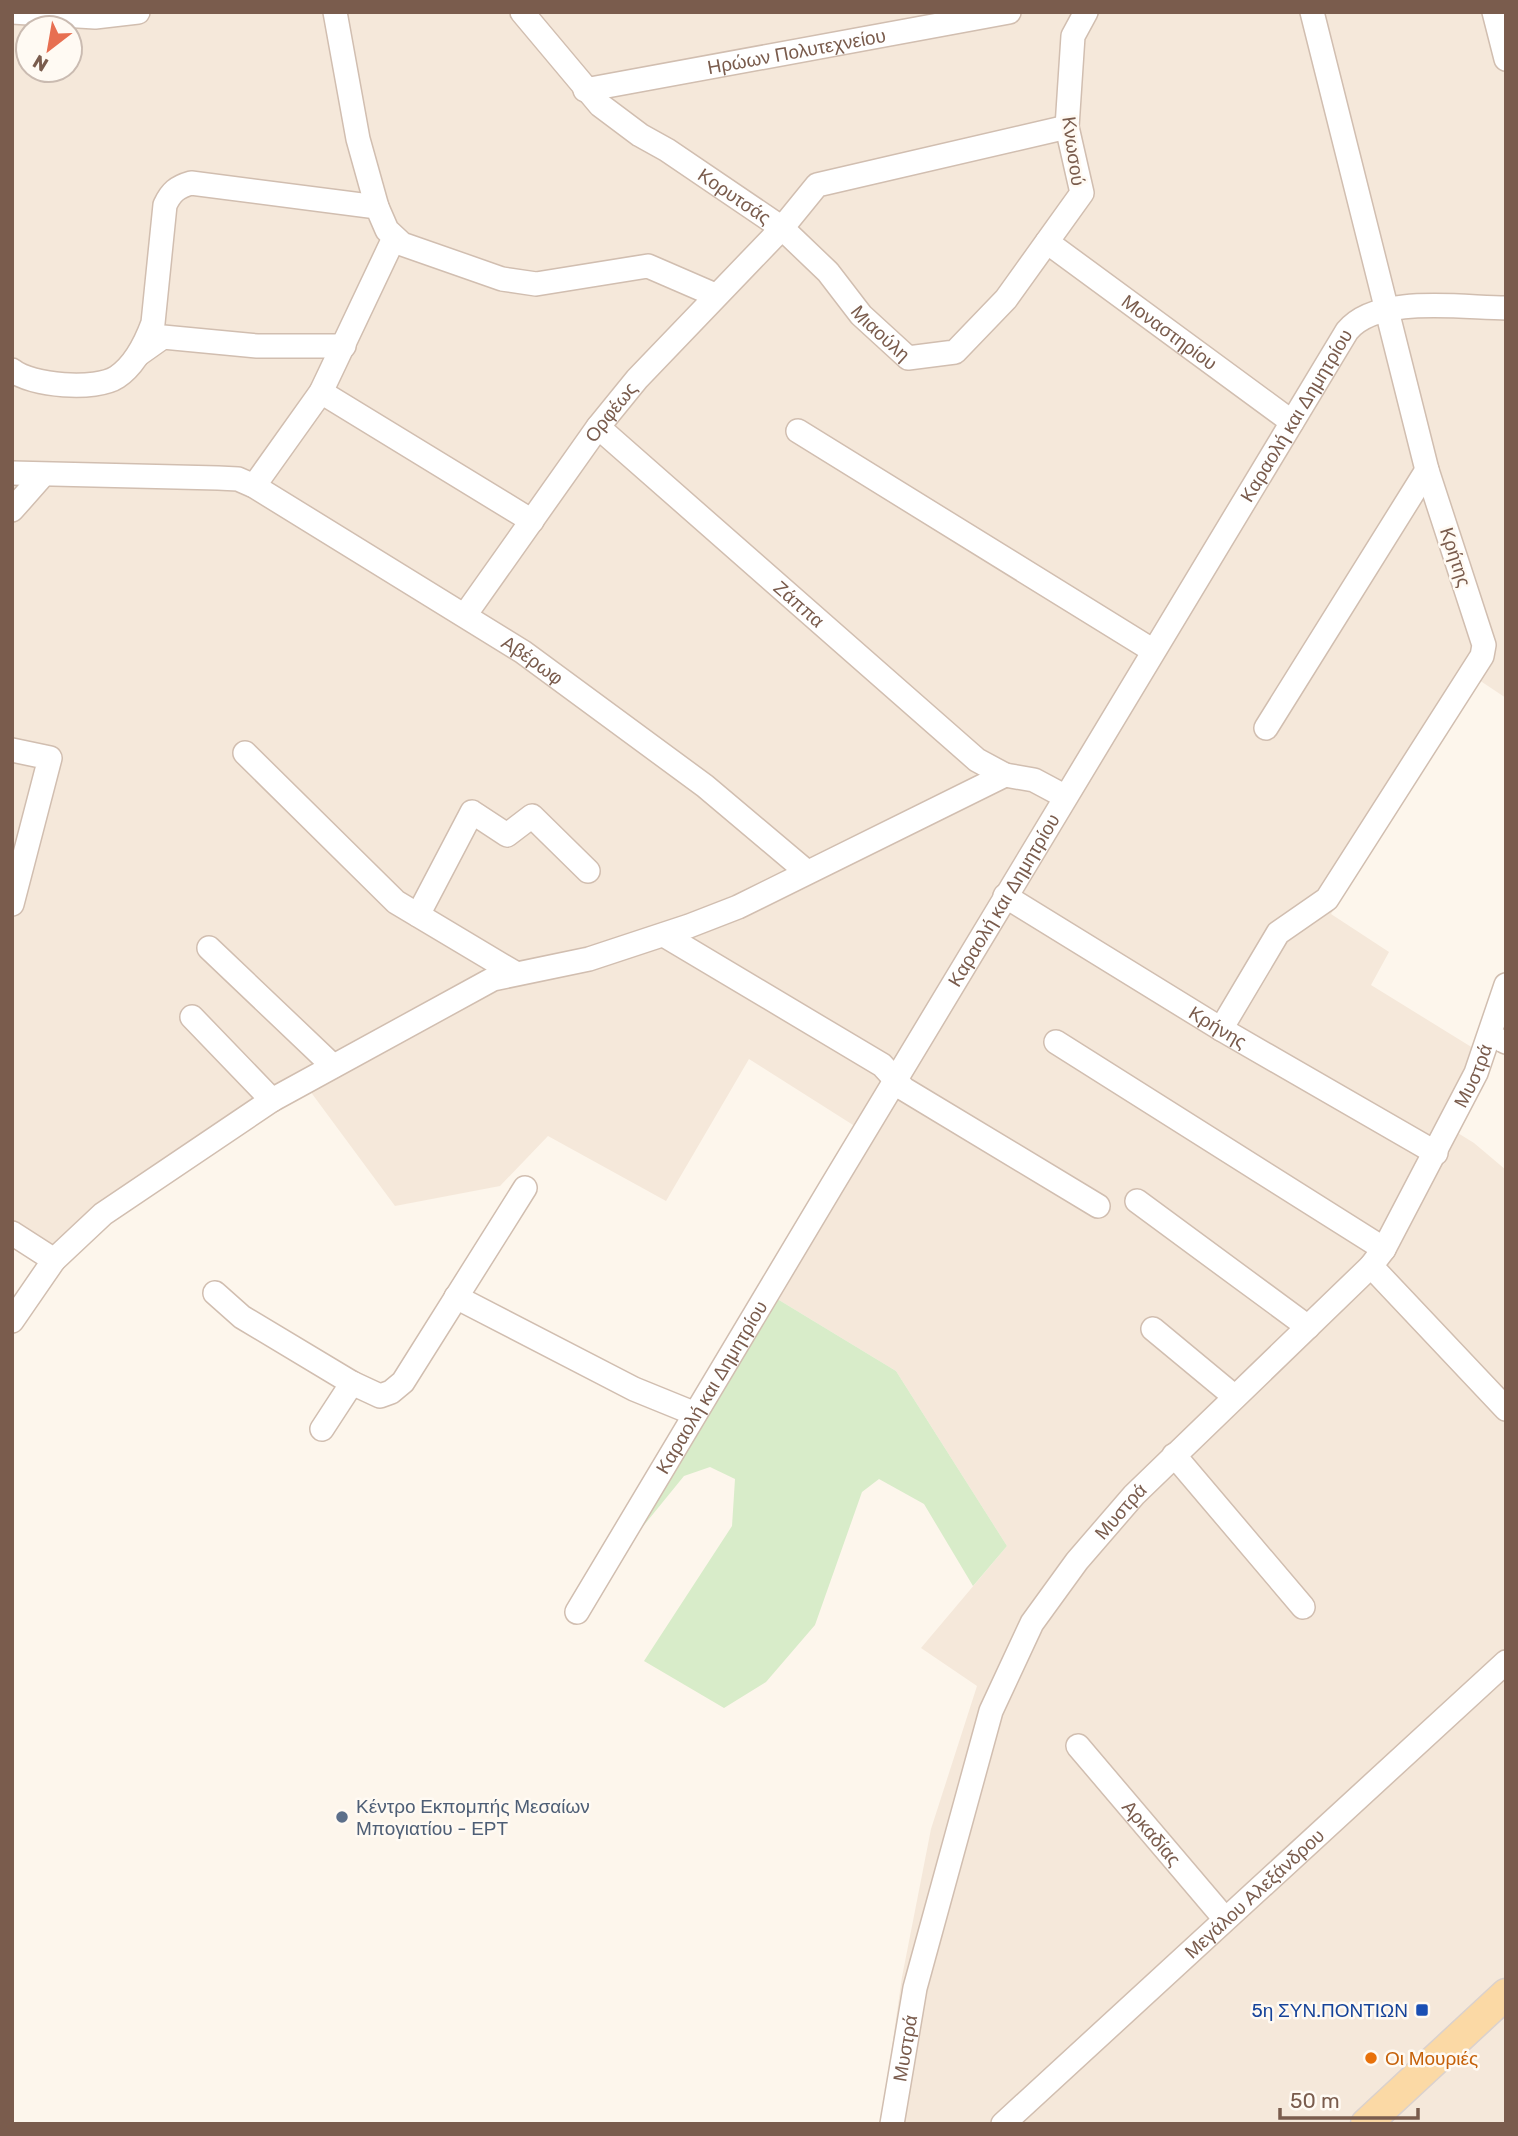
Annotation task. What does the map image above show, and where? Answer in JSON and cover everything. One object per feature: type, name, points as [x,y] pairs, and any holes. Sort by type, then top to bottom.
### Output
[{"type":"main road","points":[[1366,2124],[1506,1994]]},
{"type":"street","points":[[12,12],[95,17],[138,12]]},
{"type":"street","points":[[335,12],[358,139],[377,207],[394,238],[484,274],[521,282],[537,284],[648,267],[715,295]]},
{"type":"street","name":"Κορυτσάς","points":[[522,12],[585,90],[640,135],[667,150],[782,228],[817,185],[1067,127]]},
{"type":"street","name":"Ηρώων Πολυτεχνείου","points":[[585,90],[1009,12]]},
{"type":"street","name":"Κνωσού","points":[[1047,242],[1082,193],[1067,127],[1073,36],[1086,12]]},
{"type":"street","name":"Κρήτης","points":[[1221,1029],[1278,933],[1327,899],[1482,656],[1484,645],[1427,470],[1312,12]]},
{"type":"street","points":[[1494,12],[1506,59]]},
{"type":"street","points":[[137,355],[153,323],[164,205],[169,195],[180,186],[191,183],[377,207]]},
{"type":"street","name":"Μιαούλη","points":[[782,228],[828,272],[861,315],[908,358],[956,352],[1006,299],[1047,242]]},
{"type":"street","name":"Ορφέως","points":[[466,615],[598,427],[637,379],[782,228]]},
{"type":"street","points":[[12,473],[246,483],[321,392],[394,238]]},
{"type":"street","name":"Μοναστηρίου","points":[[1047,242],[1292,422]]},
{"type":"street","name":"Καραολή και Δημητρίου","points":[[577,1612],[693,1413],[896,1079],[1063,796],[1354,323],[1388,309],[1506,309]]},
{"type":"street","points":[[12,370],[30,379],[86,385],[116,378],[137,355],[163,337],[257,346],[344,346]]},
{"type":"street","points":[[321,392],[532,521]]},
{"type":"street","name":"Ζάππα","points":[[598,427],[977,760],[1005,775],[1034,780],[1063,796]]},
{"type":"street","points":[[798,431],[1152,650]]},
{"type":"street","points":[[1266,728],[1427,470]]},
{"type":"street","points":[[12,510],[43,475]]},
{"type":"street","name":"Αβέρωφ","points":[[246,483],[466,615],[652,746],[807,872]]},
{"type":"street","points":[[12,750],[50,758],[12,904]]},
{"type":"street","points":[[245,753],[396,902],[515,973]]},
{"type":"street","points":[[12,1321],[54,1260],[103,1214],[272,1100],[333,1066],[492,979],[589,959],[664,935],[738,906],[1005,775]]},
{"type":"street","points":[[418,915],[472,813],[507,835],[532,817],[588,871]]},
{"type":"street","name":"Κρήνης","points":[[1005,897],[1221,1029],[1436,1153]]},
{"type":"street","points":[[664,935],[881,1065],[904,1089],[1098,1206]]},
{"type":"street","points":[[209,948],[333,1066]]},
{"type":"street","name":"Μυστρά","points":[[892,2124],[915,1988],[991,1711],[1032,1623],[1052,1593],[1113,1518],[1378,1257],[1436,1153],[1476,1073],[1506,985]]},
{"type":"street","points":[[192,1017],[272,1100]]},
{"type":"street","points":[[1476,1073],[1505,1041]]},
{"type":"street","points":[[1056,1042],[1378,1257],[1506,1409]]},
{"type":"street","points":[[215,1293],[242,1317],[352,1383],[380,1396],[391,1392],[403,1381],[524,1188]]},
{"type":"street","points":[[1137,1201],[1308,1327]]},
{"type":"street","points":[[12,1233],[54,1260]]},
{"type":"street","points":[[456,1297],[634,1389],[693,1413]]},
{"type":"street","points":[[1153,1329],[1235,1397]]},
{"type":"street","points":[[321,1429],[352,1383]]},
{"type":"street","points":[[1174,1455],[1303,1607]]},
{"type":"street","name":"Μεγάλου Αλεξάνδρου","points":[[1003,2124],[1506,1662]]},
{"type":"street","name":"Αρκαδίας","points":[[1078,1746],[1225,1919]]},
{"type":"shaded area","points":[[12,12],[1506,12],[1506,698],[1479,680],[1331,914],[1389,952],[1371,985],[1473,1048],[1436,1135],[1371,1253],[1506,1419],[1506,2124],[881,2124],[902,1977],[931,1829],[977,1686],[921,1648],[1007,1546],[896,1371],[774,1297],[872,1137],[749,1059],[666,1201],[548,1136],[500,1186],[395,1206],[310,1091],[268,1110],[107,1218],[57,1267],[12,1239]]},
{"type":"shaded area","points":[[1453,1130],[1474,1143],[1506,1170],[1506,1396],[1382,1265]]},
{"type":"green space","points":[[774,1297],[896,1371],[1007,1546],[973,1586],[924,1504],[879,1479],[862,1492],[815,1625],[766,1682],[724,1708],[644,1661],[732,1526],[735,1479],[710,1467],[684,1476],[627,1546]]},
{"type":"place","name":"Κέντρο Εκπομπής Μεσαίων Μπογιατίου - ΕΡΤ","points":[[342,1817]]},
{"type":"place","name":"5η ΣΥΝ.ΠΟΝΤΙΩΝ","points":[[1422,2010]]},
{"type":"place","name":"Οι Μουριές","points":[[1371,2058]]}]
